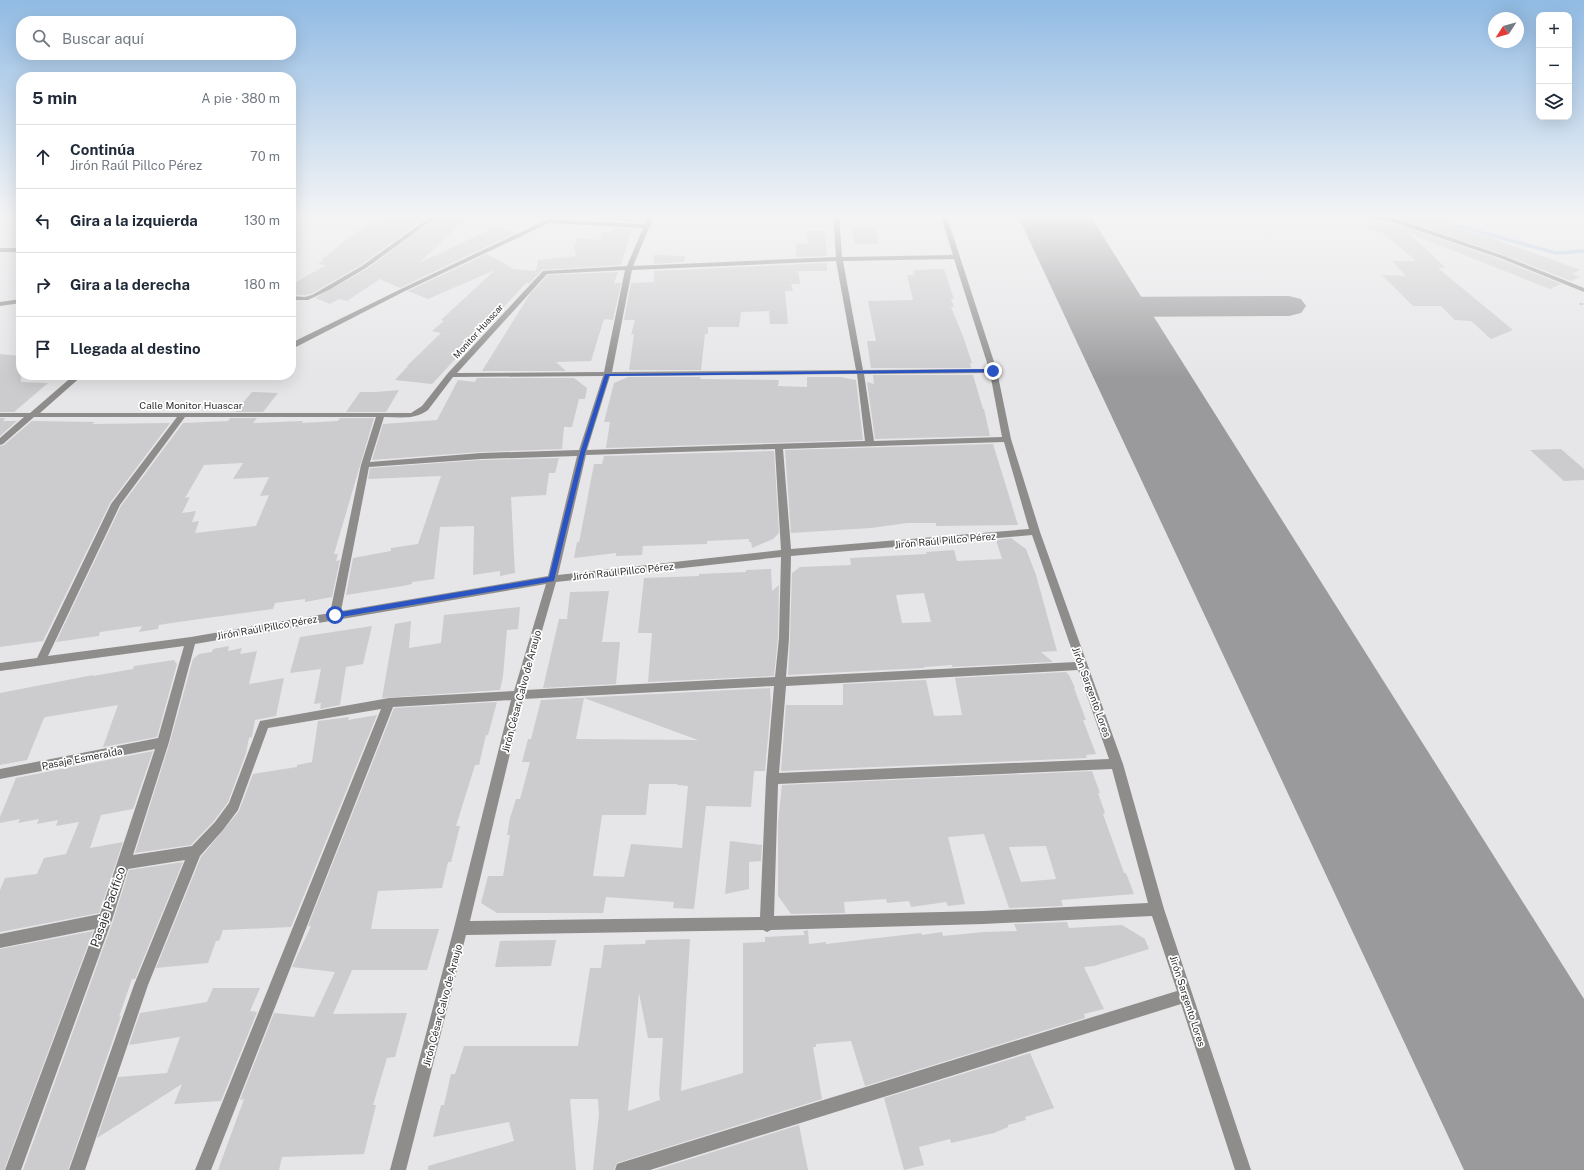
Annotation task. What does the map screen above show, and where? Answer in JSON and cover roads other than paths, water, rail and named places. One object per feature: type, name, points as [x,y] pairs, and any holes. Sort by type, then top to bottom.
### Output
[{"type":"street","points":[[296,298],[306,299],[314,296],[363,269]]},
{"type":"street","points":[[296,343],[401,290],[448,269]]},
{"type":"street","name":"Jirón César Calvo de Araujo","points":[[398,1170],[462,928],[518,695],[552,579],[582,453],[607,375],[629,269]]},
{"type":"street","name":"Monitor Huascar","points":[[425,408],[451,375],[545,272],[637,269]]},
{"type":"street","points":[[841,269],[860,372],[870,444]]},
{"type":"street","name":"Jirón Sargento Lores","points":[[961,269],[993,371],[1007,439],[1035,532],[1117,764],[1157,909],[1243,1170]]},
{"type":"street","points":[[1531,269],[1584,290]]},
{"type":"street","points":[[0,304],[16,302]]},
{"type":"street","points":[[451,375],[993,371]]},
{"type":"street","points":[[0,442],[73,380]]},
{"type":"street","name":"Calle Monitor Huascar","points":[[0,416],[412,415],[425,408]]},
{"type":"street","points":[[335,615],[365,466],[381,415]]},
{"type":"street","points":[[40,660],[116,504],[182,416]]},
{"type":"street","points":[[365,466],[480,456],[1007,439]]},
{"type":"street","points":[[766,925],[772,779],[784,638],[786,553],[779,446]]},
{"type":"street","name":"Jirón Raúl Pillco Pérez","points":[[0,667],[40,660],[191,641],[335,615],[552,579],[786,553],[1035,532]]},
{"type":"street","name":"Pasaje Pacífico","points":[[13,1170],[105,920],[163,742],[191,641]]},
{"type":"street","points":[[77,1170],[141,986],[195,852],[219,826],[234,806],[264,724],[389,703],[1082,666]]},
{"type":"street","points":[[203,1170],[389,703]]},
{"type":"street","name":"Pasaje Esmeralda","points":[[0,774],[163,742]]},
{"type":"street","points":[[772,779],[1117,764]]},
{"type":"street","points":[[124,863],[195,852]]},
{"type":"street","points":[[462,928],[766,925],[1046,916],[1157,909]]},
{"type":"street","points":[[0,941],[105,920]]},
{"type":"street","points":[[623,1170],[1186,995]]}]
